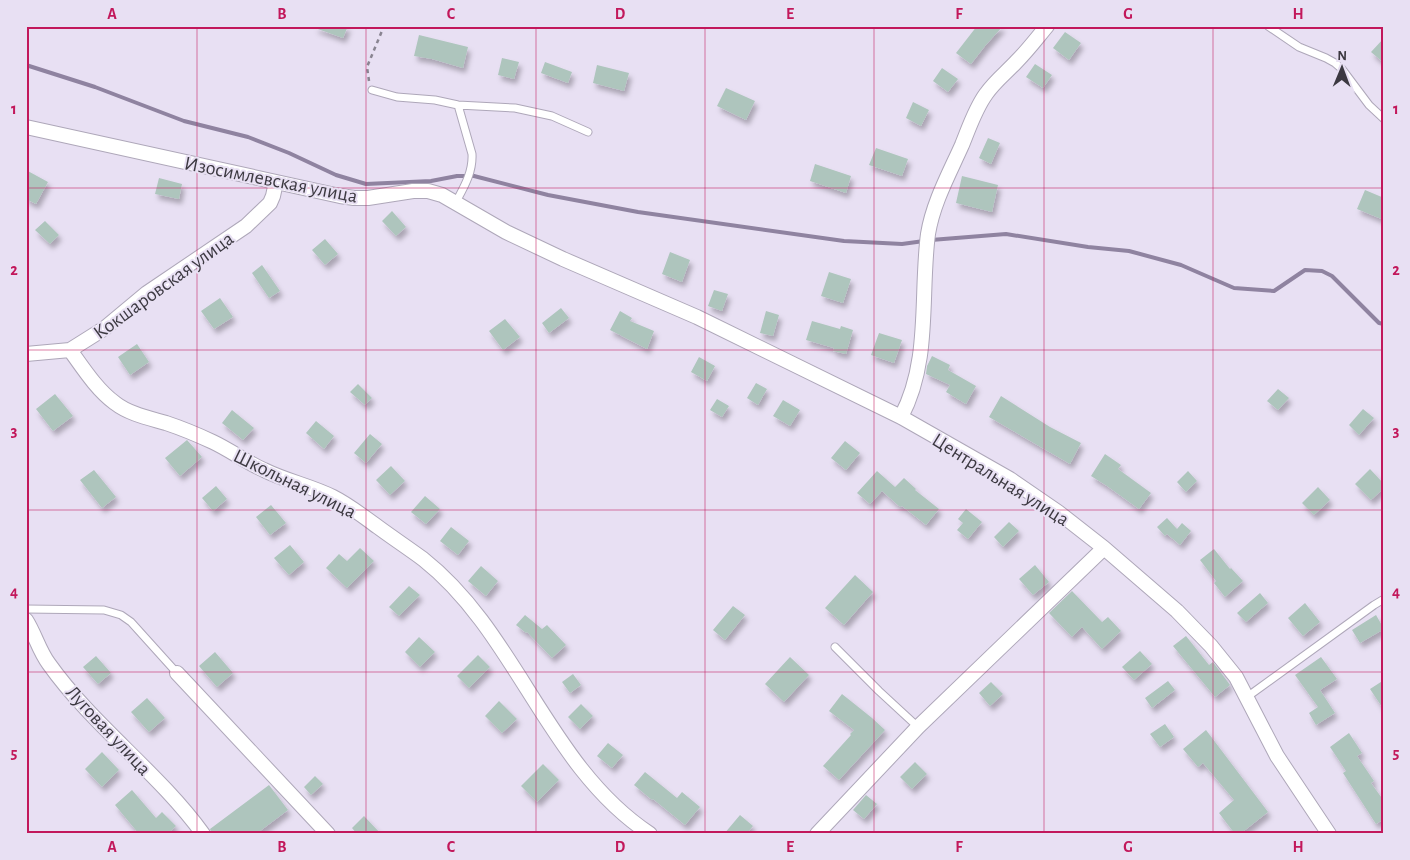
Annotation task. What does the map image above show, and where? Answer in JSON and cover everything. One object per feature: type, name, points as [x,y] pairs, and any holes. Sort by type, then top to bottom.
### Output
[{"type":"street","points":[[901,417],[910,401],[917,372],[921,344],[929,233],[941,191],[985,95],[1047,26]]},
{"type":"street","name":"Изосимлевская улица","points":[[26,126],[340,196],[368,198],[413,191],[428,191],[456,202],[506,232],[563,259]]},
{"type":"street","name":"Кокшаровская улица","points":[[26,354],[70,350],[106,328],[147,293],[246,226],[270,203],[276,182]]},
{"type":"street","name":"Центральная улица","points":[[563,259],[706,322],[901,417],[1010,479],[1058,512],[1104,548],[1178,611],[1211,646],[1236,677],[1277,756],[1329,834]]},
{"type":"street","name":"Школьная улица","points":[[70,350],[104,394],[116,404],[130,412],[214,442],[265,471],[331,496],[360,514],[424,560],[460,593],[484,622],[499,643],[535,703],[578,765],[606,798],[639,827],[650,834]]},
{"type":"street","points":[[817,834],[918,727],[1104,548]]},
{"type":"street","name":"Луговая улица","points":[[26,620],[48,663],[81,704],[177,802],[203,834]]},
{"type":"street","points":[[177,673],[328,834]]},
{"type":"lane","points":[[1268,26],[1299,47],[1335,63],[1384,120]]},
{"type":"lane","points":[[372,90],[397,96],[435,100],[458,105],[516,108],[552,116],[588,132]]},
{"type":"lane","points":[[456,202],[467,181],[472,160],[458,105]]},
{"type":"lane","points":[[1247,697],[1384,599]]},
{"type":"lane","points":[[26,609],[104,610],[121,615],[131,622],[177,673]]},
{"type":"lane","points":[[835,647],[918,727]]},
{"type":"path","points":[[372,90],[368,79],[367,67],[384,26]]},
{"type":"building","points":[[315,26],[348,26],[343,38],[315,28]]},
{"type":"building","points":[[977,26],[1003,26],[971,64],[956,53]]},
{"type":"building","points":[[1065,32],[1081,43],[1069,60],[1053,48]]},
{"type":"building","points":[[419,35],[468,47],[463,68],[414,56]]},
{"type":"building","points":[[1384,38],[1384,63],[1371,52]]},
{"type":"building","points":[[502,58],[519,62],[514,79],[498,75]]},
{"type":"building","points":[[545,62],[572,72],[568,83],[541,73]]},
{"type":"building","points":[[1035,64],[1052,75],[1043,88],[1026,77]]},
{"type":"building","points":[[597,65],[629,73],[624,91],[593,83]]},
{"type":"building","points":[[942,68],[958,79],[948,92],[933,81]]},
{"type":"building","points":[[726,88],[755,101],[746,120],[717,106]]},
{"type":"building","points":[[913,102],[929,110],[921,126],[906,118]]},
{"type":"building","points":[[988,138],[1000,143],[991,164],[979,158]]},
{"type":"building","points":[[876,148],[908,159],[902,176],[869,165]]},
{"type":"building","points":[[815,164],[851,176],[846,193],[810,181]]},
{"type":"building","points":[[26,170],[48,182],[36,204],[26,199]]},
{"type":"building","points":[[962,176],[998,185],[992,212],[956,203]]},
{"type":"building","points":[[159,178],[182,184],[179,199],[155,194]]},
{"type":"building","points":[[1365,190],[1384,198],[1384,220],[1357,209]]},
{"type":"building","points":[[392,211],[406,227],[396,236],[382,221]]},
{"type":"building","points":[[45,221],[59,235],[50,244],[35,230]]},
{"type":"building","points":[[325,239],[338,254],[325,265],[312,250]]},
{"type":"building","points":[[670,252],[690,260],[682,282],[662,274]]},
{"type":"building","points":[[262,265],[280,291],[269,298],[252,273]]},
{"type":"building","points":[[829,272],[851,279],[843,303],[821,296]]},
{"type":"building","points":[[714,290],[728,294],[722,311],[708,306]]},
{"type":"building","points":[[220,298],[233,317],[214,329],[201,311]]},
{"type":"building","points":[[561,308],[569,318],[549,333],[542,323]]},
{"type":"building","points":[[620,311],[632,318],[630,321],[654,331],[647,349],[610,330]]},
{"type":"building","points":[[766,311],[779,315],[773,336],[760,333]]},
{"type":"building","points":[[505,319],[520,337],[503,350],[489,331]]},
{"type":"building","points":[[812,321],[840,329],[841,326],[853,330],[846,354],[833,351],[834,348],[806,340]]},
{"type":"building","points":[[879,333],[902,340],[894,363],[871,355]]},
{"type":"building","points":[[137,344],[149,362],[130,375],[118,357]]},
{"type":"building","points":[[932,356],[950,365],[948,370],[976,386],[966,404],[946,392],[950,385],[926,374],[927,366]]},
{"type":"building","points":[[699,357],[715,366],[707,381],[691,372]]},
{"type":"building","points":[[756,383],[767,389],[758,405],[747,398]]},
{"type":"building","points":[[358,384],[372,398],[365,405],[350,392]]},
{"type":"building","points":[[1278,389],[1289,398],[1278,410],[1267,401]]},
{"type":"building","points":[[55,394],[73,416],[53,431],[36,409]]},
{"type":"building","points":[[1001,396],[1050,427],[1081,443],[1070,464],[989,417]]},
{"type":"building","points":[[717,399],[729,406],[722,417],[710,410]]},
{"type":"building","points":[[783,400],[800,410],[790,426],[773,416]]},
{"type":"building","points":[[1363,409],[1374,418],[1359,435],[1349,425]]},
{"type":"building","points":[[232,410],[254,428],[243,440],[222,423]]},
{"type":"building","points":[[316,421],[334,436],[324,449],[306,433]]},
{"type":"building","points":[[370,434],[382,444],[366,463],[354,453]]},
{"type":"building","points":[[187,440],[202,457],[180,476],[165,458]]},
{"type":"building","points":[[845,441],[860,453],[846,470],[831,458]]},
{"type":"building","points":[[1105,454],[1121,465],[1118,469],[1151,493],[1139,509],[1091,476]]},
{"type":"building","points":[[391,466],[405,481],[390,495],[376,480]]},
{"type":"building","points":[[1370,469],[1384,484],[1384,488],[1371,500],[1355,484]]},
{"type":"building","points":[[94,470],[116,497],[102,508],[80,480]]},
{"type":"building","points":[[877,471],[895,487],[904,478],[915,490],[939,509],[926,525],[902,506],[900,507],[882,491],[870,504],[857,493]]},
{"type":"building","points":[[1188,471],[1197,481],[1186,492],[1177,482]]},
{"type":"building","points":[[216,486],[227,499],[213,511],[202,498]]},
{"type":"building","points":[[1318,487],[1330,500],[1314,515],[1302,503]]},
{"type":"building","points":[[425,496],[440,509],[426,524],[411,512]]},
{"type":"building","points":[[271,505],[286,523],[270,535],[256,517]]},
{"type":"building","points":[[966,509],[982,522],[968,539],[957,530],[963,523],[958,519]]},
{"type":"building","points":[[1167,518],[1177,529],[1182,523],[1191,531],[1180,545],[1167,534],[1165,536],[1157,527]]},
{"type":"building","points":[[1009,522],[1019,531],[1003,547],[994,537]]},
{"type":"building","points":[[451,527],[469,541],[458,555],[440,541]]},
{"type":"building","points":[[290,545],[304,562],[289,575],[274,558]]},
{"type":"building","points":[[360,548],[374,561],[347,588],[326,568],[339,554],[347,561]]},
{"type":"building","points":[[1214,549],[1230,569],[1243,581],[1225,597],[1214,583],[1216,581],[1200,560]]},
{"type":"building","points":[[1035,565],[1049,582],[1033,595],[1019,579]]},
{"type":"building","points":[[481,566],[498,581],[486,596],[468,581]]},
{"type":"building","points":[[855,575],[873,592],[844,625],[825,608]]},
{"type":"building","points":[[409,586],[420,595],[399,616],[389,607]]},
{"type":"building","points":[[1072,591],[1102,622],[1108,617],[1121,631],[1102,649],[1082,627],[1072,637],[1049,613]]},
{"type":"building","points":[[1260,593],[1268,603],[1246,622],[1237,613]]},
{"type":"building","points":[[1305,603],[1320,622],[1303,636],[1288,618]]},
{"type":"building","points":[[733,606],[745,615],[725,640],[713,630]]},
{"type":"building","points":[[525,615],[542,629],[547,625],[566,645],[552,658],[527,632],[516,625]]},
{"type":"building","points":[[1376,615],[1384,629],[1360,643],[1352,630]]},
{"type":"building","points":[[1186,636],[1209,665],[1213,662],[1230,685],[1215,697],[1173,646]]},
{"type":"building","points":[[419,637],[435,652],[420,667],[405,652]]},
{"type":"building","points":[[1140,651],[1152,664],[1134,680],[1122,667]]},
{"type":"building","points":[[215,652],[233,673],[217,687],[199,666]]},
{"type":"building","points":[[478,655],[490,667],[469,688],[457,676]]},
{"type":"building","points":[[96,656],[111,673],[98,684],[83,667]]},
{"type":"building","points":[[790,657],[809,675],[784,702],[765,684]]},
{"type":"building","points":[[1321,657],[1337,679],[1320,690],[1335,713],[1316,725],[1309,713],[1318,707],[1295,675]]},
{"type":"building","points":[[573,674],[581,685],[570,693],[562,682]]},
{"type":"building","points":[[1384,680],[1384,710],[1370,689]]},
{"type":"building","points":[[1168,681],[1175,690],[1152,708],[1145,698]]},
{"type":"building","points":[[991,682],[1003,694],[990,706],[979,693]]},
{"type":"building","points":[[842,694],[885,730],[839,780],[823,766],[854,730],[829,711]]},
{"type":"building","points":[[147,698],[165,718],[149,732],[131,712]]},
{"type":"building","points":[[499,701],[517,719],[502,733],[485,716]]},
{"type":"building","points":[[581,704],[593,716],[580,729],[568,717]]},
{"type":"building","points":[[1165,724],[1174,737],[1160,747],[1150,734]]},
{"type":"building","points":[[1206,730],[1268,812],[1240,834],[1235,834],[1219,813],[1234,800],[1203,763],[1198,767],[1183,749]]},
{"type":"building","points":[[1349,733],[1362,753],[1357,756],[1374,781],[1371,783],[1384,801],[1384,819],[1376,824],[1343,773],[1346,771],[1330,747]]},
{"type":"building","points":[[608,743],[623,755],[612,768],[597,756]]},
{"type":"building","points":[[102,752],[119,770],[102,787],[85,769]]},
{"type":"building","points":[[915,762],[927,774],[912,789],[900,777]]},
{"type":"building","points":[[543,764],[559,780],[537,802],[521,786]]},
{"type":"building","points":[[645,772],[677,798],[682,792],[700,807],[685,825],[634,785]]},
{"type":"building","points":[[315,776],[323,784],[311,795],[304,787]]},
{"type":"building","points":[[269,785],[288,810],[256,834],[212,834],[210,829]]},
{"type":"building","points":[[132,790],[156,818],[162,812],[176,826],[168,834],[139,834],[115,805]]},
{"type":"building","points":[[866,795],[877,804],[864,819],[853,810]]},
{"type":"building","points":[[740,815],[753,826],[746,834],[724,834]]},
{"type":"building","points":[[364,816],[381,834],[357,834],[352,828]]},
{"type":"waterway","points":[[26,65],[95,87],[184,121],[248,137],[289,153],[336,175],[366,184],[431,181],[457,176],[474,176],[548,195],[638,212],[844,241],[902,244],[924,241]]},
{"type":"waterway","points":[[931,240],[1006,234],[1088,247],[1129,251],[1181,265],[1234,288],[1274,291],[1305,270],[1322,271],[1332,276],[1379,323],[1384,324]]}]
